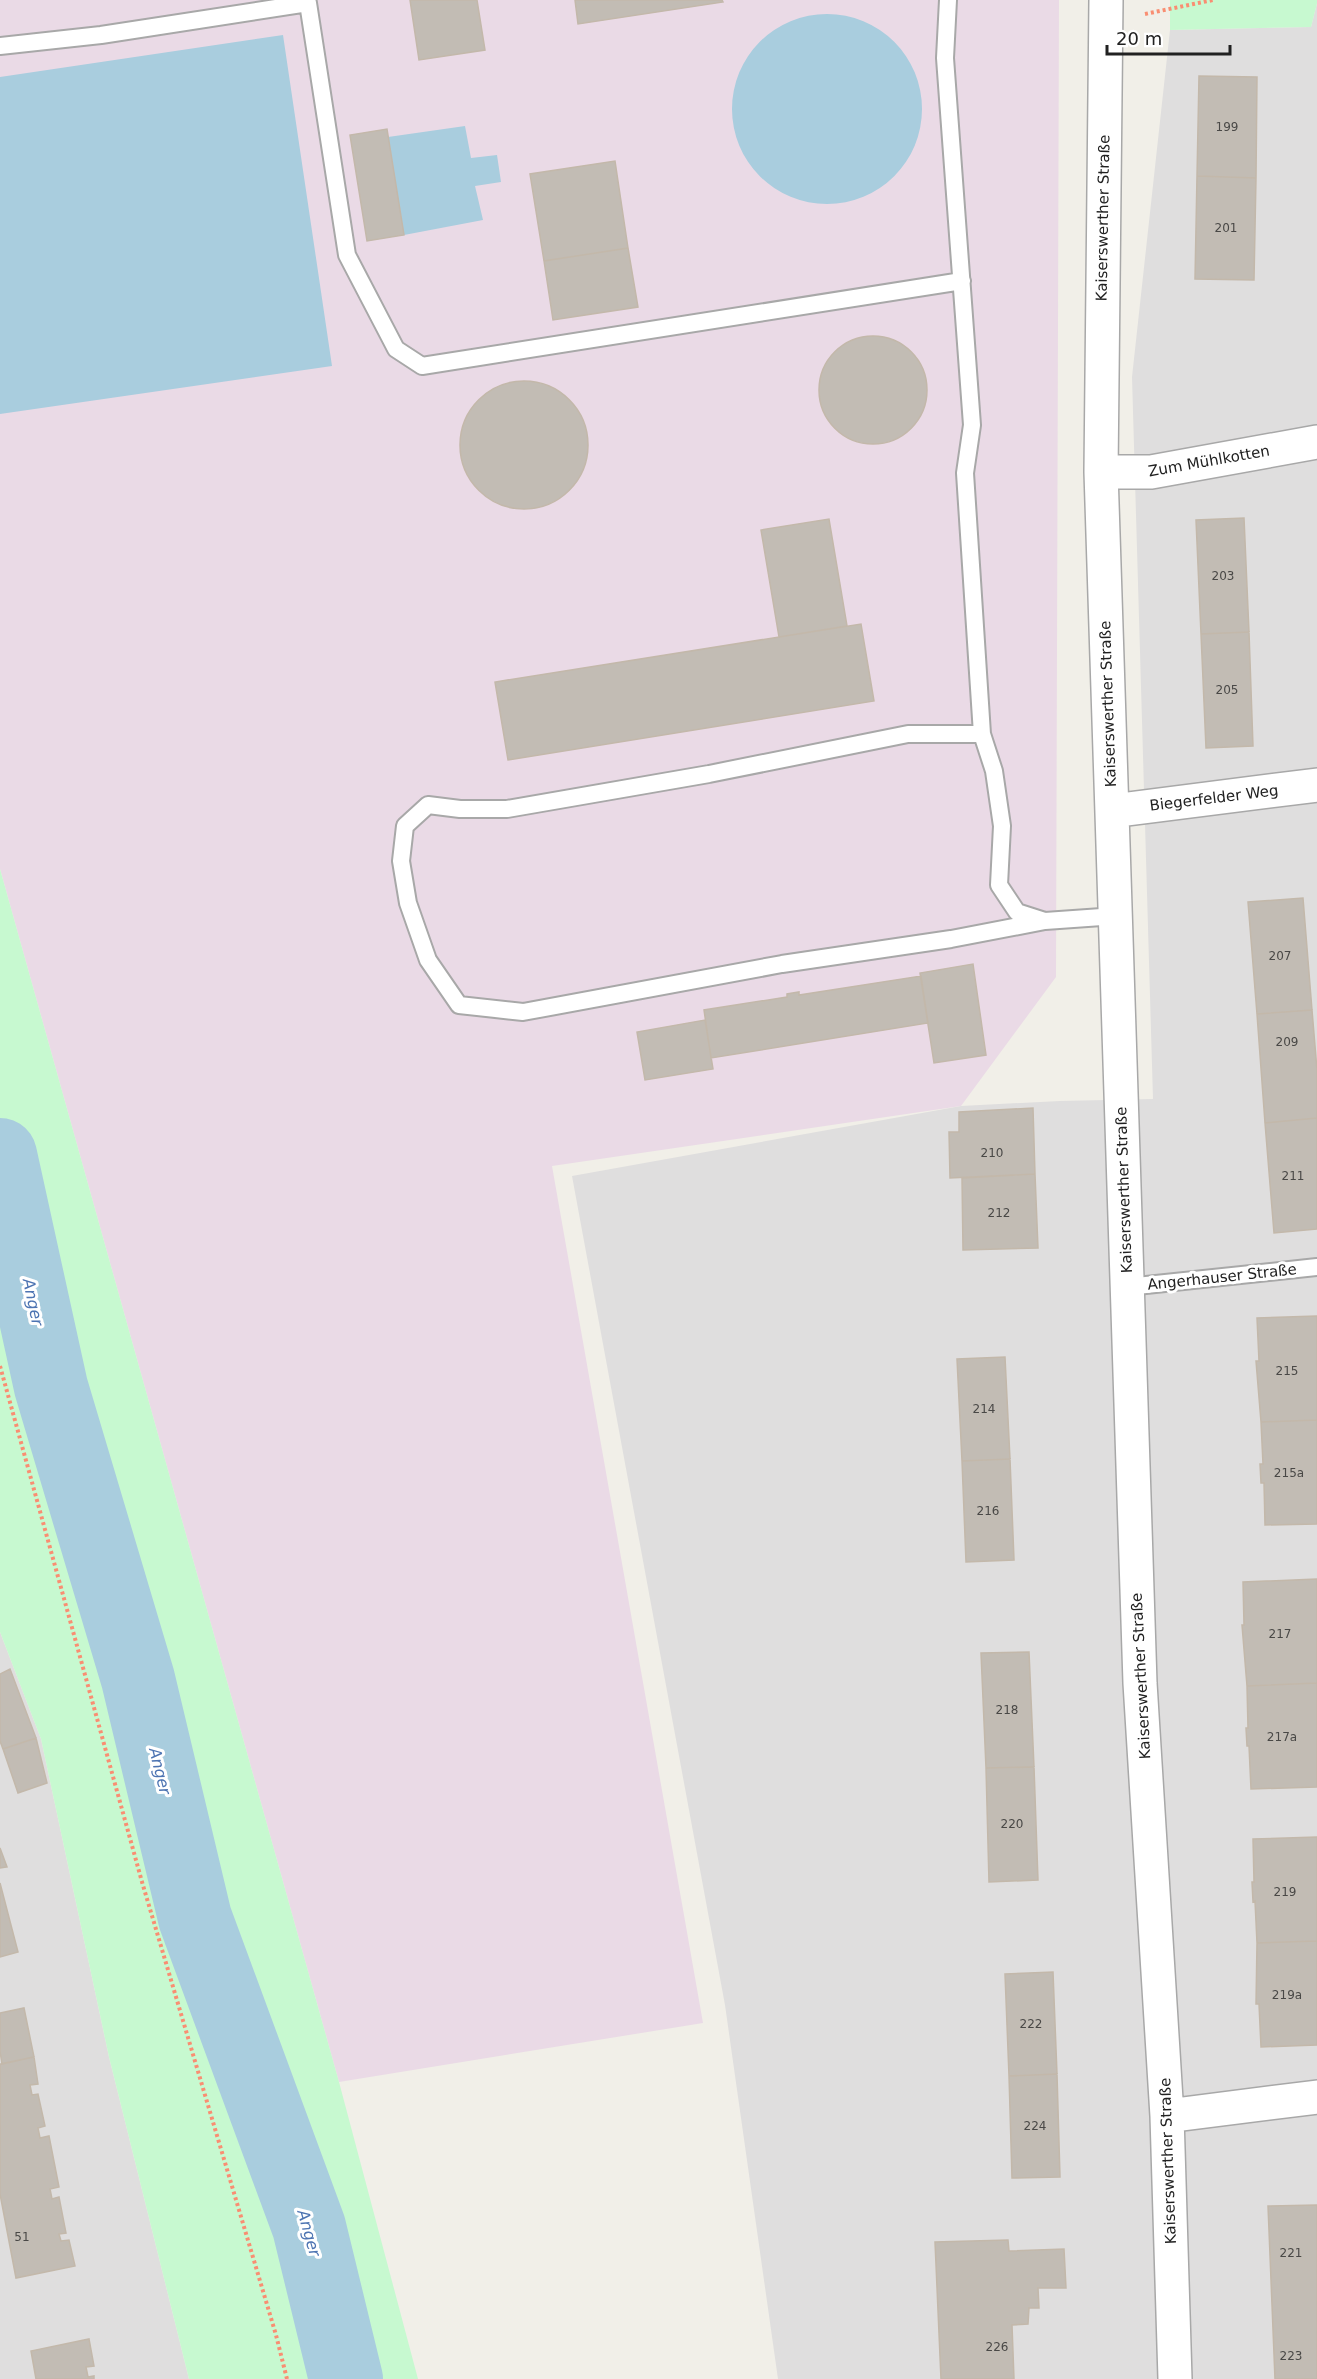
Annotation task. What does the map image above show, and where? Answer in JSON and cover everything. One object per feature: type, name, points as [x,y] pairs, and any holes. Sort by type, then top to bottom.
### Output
[{"type":"street","name":"Kaiserswerther Straße","points":[[1106,11],[1101,472],[1140,1683],[1167,2116],[1175,2379]]},
{"type":"street","name":"Zum Mühlkotten","points":[[1101,472],[1151,472],[1317,442]]},
{"type":"street","name":"Biegerfelder Weg","points":[[1112,811],[1317,785]]},
{"type":"street","points":[[1167,2116],[1317,2097]]},
{"type":"lane","points":[[948,0],[945,58],[972,425],[965,473],[982,734],[994,771],[1002,826],[999,885],[1017,912],[1045,921]]},
{"type":"lane","points":[[0,46],[101,35],[308,3],[347,255],[396,349],[422,366],[962,281]]},
{"type":"lane","points":[[982,734],[908,734],[709,774],[507,809],[460,809],[428,805],[405,826],[401,861],[408,903],[428,960],[459,1005],[522,1012],[782,964],[951,939],[1045,921],[1116,916]]},
{"type":"lane","name":"Angerhauser Straße","points":[[1127,1287],[1317,1267]]},
{"type":"path","points":[[1106,11],[1213,0]]},
{"type":"path","points":[[0,1366],[142,1882],[287,2379]]},
{"type":"shaded area","points":[[0,0],[1059,0],[1056,977],[961,1106],[552,1166],[703,2023],[339,2082],[0,869]]},
{"type":"shaded area","points":[[1317,3],[1317,2379],[778,2379],[725,2005],[572,1176],[961,1106],[1153,1099],[1132,377],[1170,30],[1311,27]]},
{"type":"shaded area","points":[[0,1632],[41,1739],[109,2057],[189,2379],[0,2379]]},
{"type":"green space","points":[[1170,0],[1317,0],[1317,3],[1311,27],[1170,30]]},
{"type":"green space","points":[[0,869],[339,2082],[418,2379],[189,2379],[109,2057],[41,1739],[0,1632]]},
{"type":"water","points":[[827,14],[854,18],[880,30],[894,42],[906,56],[918,82],[922,109],[918,136],[906,162],[894,176],[880,188],[854,200],[827,204],[800,200],[774,188],[760,176],[748,162],[736,136],[732,109],[736,82],[748,56],[760,42],[774,30],[800,18]]},
{"type":"water","points":[[283,35],[332,366],[0,414],[0,77]]},
{"type":"water","points":[[465,126],[471,158],[497,155],[501,182],[475,186],[483,220],[404,235],[388,137]]},
{"type":"building","points":[[410,0],[477,0],[485,50],[419,60]]},
{"type":"building","points":[[575,0],[722,0],[723,2],[578,24]]},
{"type":"building","points":[[1199,76],[1257,77],[1256,178],[1197,176]]},
{"type":"building","points":[[387,129],[404,235],[367,241],[350,135]]},
{"type":"building","points":[[615,161],[628,248],[544,261],[530,174]]},
{"type":"building","points":[[1197,176],[1256,178],[1254,280],[1195,279]]},
{"type":"building","points":[[628,248],[638,307],[553,320],[544,261]]},
{"type":"building","points":[[873,336],[894,340],[911,352],[923,369],[927,390],[923,411],[911,428],[894,440],[873,444],[852,440],[835,428],[823,411],[819,390],[823,369],[835,352],[852,340]]},
{"type":"building","points":[[524,381],[548,386],[569,400],[583,421],[588,445],[583,469],[569,490],[548,504],[524,509],[500,504],[479,490],[465,469],[460,445],[465,421],[479,400],[500,386]]},
{"type":"building","points":[[1244,518],[1249,632],[1201,634],[1196,520]]},
{"type":"building","points":[[829,519],[847,626],[779,637],[761,530]]},
{"type":"building","points":[[861,624],[874,701],[508,760],[495,682]]},
{"type":"building","points":[[1249,632],[1253,746],[1206,748],[1201,634]]},
{"type":"building","points":[[1303,898],[1312,1010],[1257,1014],[1248,902]]},
{"type":"building","points":[[973,964],[986,1055],[934,1063],[920,973]]},
{"type":"building","points":[[921,976],[928,1023],[711,1058],[704,1010],[787,997],[787,994],[799,992],[799,995]]},
{"type":"building","points":[[1312,1010],[1317,1070],[1317,1118],[1265,1123],[1257,1014]]},
{"type":"building","points":[[705,1020],[713,1069],[645,1080],[637,1032]]},
{"type":"building","points":[[1033,1108],[1035,1174],[950,1178],[949,1132],[959,1132],[959,1112]]},
{"type":"building","points":[[1317,1118],[1317,1229],[1274,1233],[1265,1123]]},
{"type":"building","points":[[1035,1174],[1038,1248],[963,1250],[962,1178]]},
{"type":"building","points":[[1317,1316],[1317,1420],[1261,1422],[1256,1361],[1259,1361],[1257,1318]]},
{"type":"building","points":[[1005,1357],[1010,1459],[962,1461],[957,1359]]},
{"type":"building","points":[[1317,1420],[1317,1524],[1265,1525],[1264,1483],[1261,1483],[1260,1464],[1263,1464],[1261,1422]]},
{"type":"building","points":[[1010,1459],[1014,1560],[966,1562],[962,1461]]},
{"type":"building","points":[[1317,1579],[1317,1683],[1247,1686],[1242,1625],[1244,1625],[1243,1582]]},
{"type":"building","points":[[1029,1652],[1034,1767],[986,1768],[981,1653]]},
{"type":"building","points":[[10,1669],[36,1738],[3,1749],[0,1741],[0,1674]]},
{"type":"building","points":[[1317,1683],[1317,1787],[1251,1789],[1246,1728],[1248,1728],[1247,1686]]},
{"type":"building","points":[[36,1738],[47,1783],[18,1793],[3,1749]]},
{"type":"building","points":[[1034,1767],[1038,1880],[989,1882],[986,1768]]},
{"type":"building","points":[[1317,1837],[1317,1941],[1257,1943],[1252,1882],[1254,1882],[1253,1839]]},
{"type":"building","points":[[0,1848],[7,1867],[0,1868]]},
{"type":"building","points":[[0,1883],[18,1952],[0,1957]]},
{"type":"building","points":[[1317,1941],[1317,2045],[1261,2047],[1259,2004],[1256,2004],[1257,1943]]},
{"type":"building","points":[[1053,1972],[1057,2074],[1009,2076],[1005,1974]]},
{"type":"building","points":[[24,2008],[34,2057],[2,2064],[0,2013]]},
{"type":"building","points":[[34,2057],[38,2084],[30,2085],[32,2095],[38,2094],[45,2126],[38,2128],[40,2138],[49,2136],[59,2187],[50,2189],[52,2199],[59,2197],[66,2233],[59,2234],[61,2241],[69,2240],[75,2266],[16,2278],[0,2194],[0,2064]]},
{"type":"building","points":[[1057,2074],[1060,2177],[1012,2178],[1009,2076]]},
{"type":"building","points":[[1317,2205],[1317,2379],[1275,2379],[1268,2206]]},
{"type":"building","points":[[1008,2240],[1009,2251],[1064,2249],[1066,2288],[1038,2288],[1039,2308],[1029,2308],[1028,2324],[1012,2325],[1014,2379],[941,2379],[935,2242]]},
{"type":"building","points":[[89,2339],[94,2366],[86,2367],[88,2377],[94,2376],[94,2379],[36,2379],[31,2351]]},
{"type":"waterway","name":"Anger","points":[[0,1155],[51,1387],[138,1679],[195,1918],[309,2227],[346,2379]]}]
